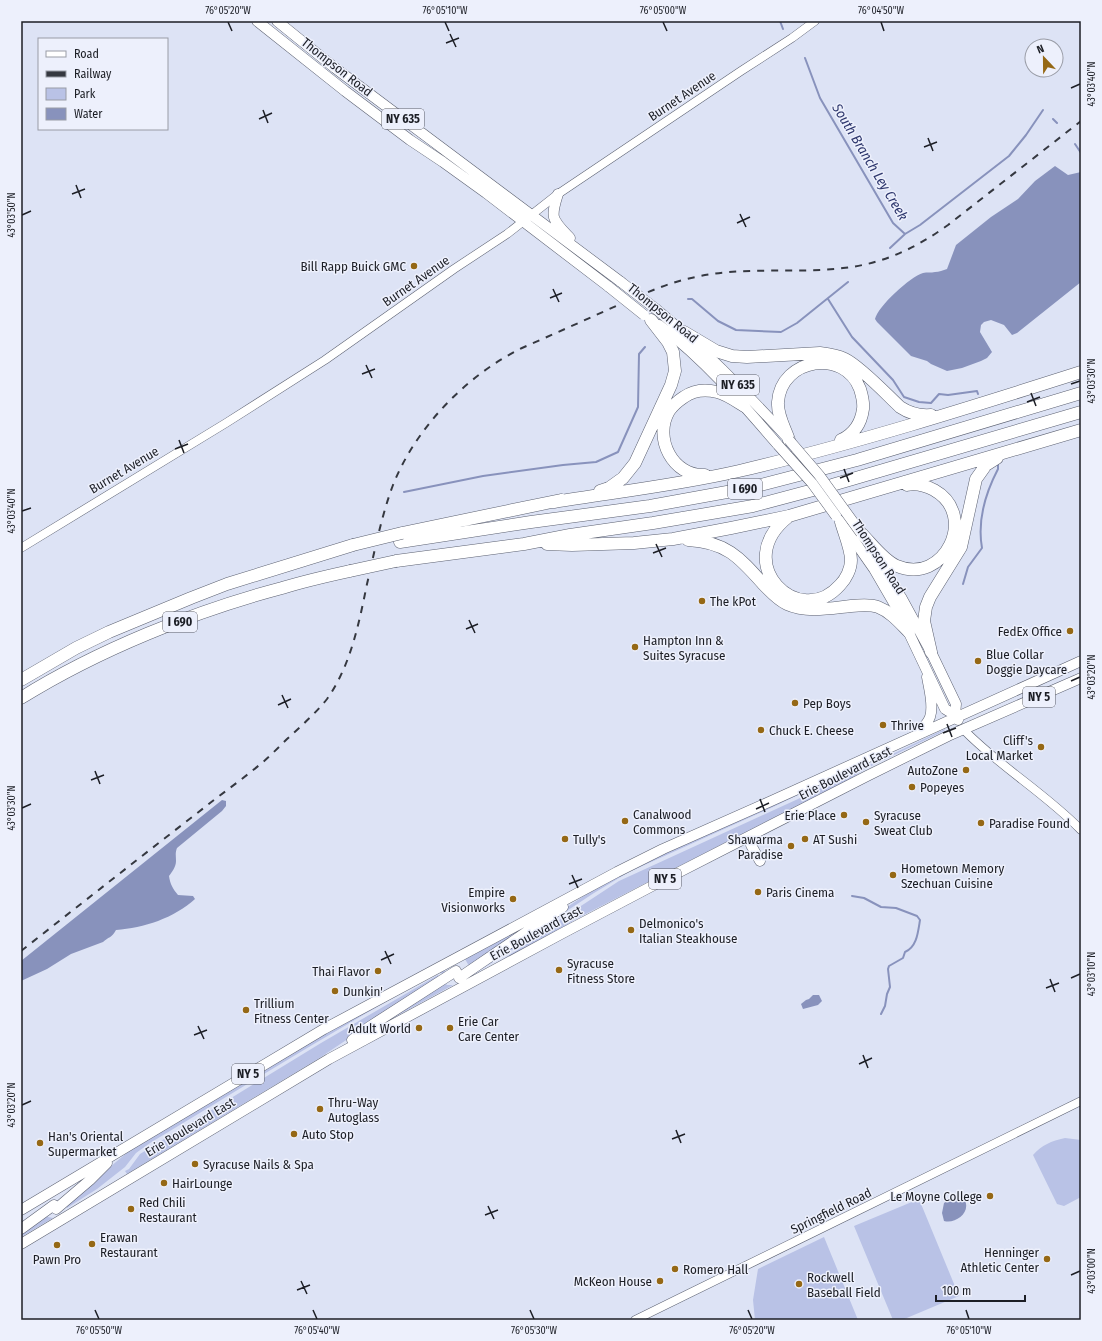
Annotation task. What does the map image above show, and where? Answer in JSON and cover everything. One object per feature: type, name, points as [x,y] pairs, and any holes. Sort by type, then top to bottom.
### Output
[{"type":"highway","points":[[401,538],[609,488],[623,478],[635,463],[671,385],[675,371],[673,352],[650,314]]},
{"type":"highway","points":[[684,332],[716,351],[732,356],[747,357],[820,353],[832,354],[847,360],[906,411],[923,416],[956,411]]},
{"type":"highway","points":[[789,440],[779,413],[778,402],[784,383],[792,373],[801,367],[812,363],[824,363],[835,365],[846,370],[858,384],[863,398],[862,416],[857,427],[850,436],[829,447]]},
{"type":"highway","points":[[554,502],[703,479],[738,471],[956,411],[1081,372]]},
{"type":"highway","points":[[738,471],[703,475],[690,473],[680,467],[667,453],[663,431],[665,420],[675,403],[690,393],[696,391],[707,390],[718,392],[744,406]]},
{"type":"highway","name":"I 690","points":[[21,680],[76,648],[137,620],[227,584],[294,563],[401,538],[650,506],[749,488],[857,460],[1081,393]]},
{"type":"highway","name":"I 690","points":[[21,698],[87,662],[133,641],[183,620],[282,588],[350,570],[396,561],[524,544],[570,535],[753,506],[864,476],[1081,412]]},
{"type":"highway","points":[[524,544],[572,545],[634,543],[673,539],[732,528],[790,516],[1081,430]]},
{"type":"highway","points":[[931,652],[924,621],[926,607],[930,597],[961,547],[976,479],[986,465],[996,459],[1027,446]]},
{"type":"highway","points":[[862,533],[888,560],[897,566],[918,570],[933,564],[942,557],[952,543],[956,524],[952,510],[946,500],[938,492],[929,487],[910,484],[882,489]]},
{"type":"highway","points":[[790,516],[780,523],[773,531],[766,547],[765,558],[767,569],[772,581],[789,596],[811,600],[821,598],[832,592],[842,583],[848,572],[850,566],[850,555],[839,519]]},
{"type":"highway","points":[[673,539],[695,540],[718,545],[734,553],[774,595],[785,603],[794,607],[830,608],[864,605],[877,607],[888,613],[909,632]]},
{"type":"main road","name":"Thompson Road","points":[[258,21],[345,91],[410,140],[444,162],[609,287],[650,314],[684,332],[747,394],[819,475],[862,533],[901,597],[931,652],[956,704],[959,721]]},
{"type":"main road","name":"Thompson Road","points":[[277,21],[335,68],[621,282],[650,314],[722,381],[812,484],[874,569],[909,632],[945,709],[959,721]]},
{"type":"main road","points":[[558,194],[553,211],[553,217],[562,230],[588,257]]},
{"type":"main road","name":"Erie Boulevard East","points":[[21,1244],[329,1059],[650,887],[830,794],[959,721],[1081,661]]},
{"type":"main road","points":[[915,736],[927,723],[930,716],[931,708],[926,669]]},
{"type":"main road","name":"Erie Boulevard East","points":[[21,1210],[324,1029],[663,849],[915,736],[1081,678]]},
{"type":"main road","points":[[750,836],[751,845],[760,861]]},
{"type":"main road","points":[[329,1059],[369,1027],[458,975],[605,879]]},
{"type":"main road","points":[[21,1229],[55,1207],[90,1180],[116,1153]]},
{"type":"street","name":"Burnet Avenue","points":[[21,548],[325,360],[434,283],[507,234],[558,194],[792,38],[815,21]]},
{"type":"street","name":"Thompson Road","points":[[959,721],[1004,765],[1035,788],[1081,830]]},
{"type":"street","name":"Springfield Road","points":[[635,1320],[1081,1101]]},
{"type":"green space","points":[[945,729],[944,731],[865,769],[849,780],[574,920],[553,935],[482,972],[540,936],[558,921],[619,881],[798,799]]},
{"type":"green space","points":[[869,761],[773,807],[629,872],[562,914],[539,933],[474,974],[472,970],[617,874]]},
{"type":"green space","points":[[520,929],[522,930],[469,966],[465,959]]},
{"type":"green space","points":[[444,969],[444,975],[439,972],[402,992],[150,1143],[136,1153],[125,1167],[97,1189],[67,1208],[65,1205],[129,1151],[370,1006]]},
{"type":"green space","points":[[438,975],[440,977],[318,1059],[127,1174],[125,1171],[129,1169],[140,1154],[321,1043]]},
{"type":"green space","points":[[443,981],[447,985],[453,985],[391,1019]]},
{"type":"green space","points":[[1065,1138],[1081,1140],[1081,1197],[1064,1206],[1057,1204],[1033,1155],[1047,1144]]},
{"type":"green space","points":[[919,1199],[959,1296],[902,1320],[893,1320],[854,1226]]},
{"type":"green space","points":[[45,1214],[48,1217],[53,1218],[21,1237],[21,1232]]},
{"type":"green space","name":"Rockwell Baseball Field","points":[[824,1237],[858,1320],[755,1320],[753,1300],[758,1269]]},
{"type":"water","points":[[1055,166],[1068,175],[1081,172],[1081,282],[1017,333],[1012,335],[1004,325],[991,320],[984,322],[981,325],[980,332],[992,352],[987,358],[981,361],[962,368],[947,371],[927,361],[911,356],[877,322],[875,319],[877,313],[895,293],[910,280],[923,273],[938,272],[947,269],[956,245],[991,217],[1018,199],[1035,181]]},
{"type":"water","points":[[222,800],[226,801],[226,806],[222,811],[177,848],[174,869],[169,876],[170,882],[178,895],[193,896],[195,899],[178,912],[158,921],[137,927],[116,930],[103,942],[71,954],[47,969],[21,981],[21,961]]},
{"type":"water","points":[[813,995],[819,995],[822,1001],[818,1005],[803,1009],[801,1004]]},
{"type":"water","points":[[962,1195],[966,1201],[966,1208],[963,1215],[956,1220],[948,1222],[944,1221],[942,1213],[944,1203],[955,1196]]},
{"type":"waterway","name":"South Branch Ley Creek","points":[[780,21],[783,29]]},
{"type":"waterway","name":"South Branch Ley Creek","points":[[805,58],[820,98],[893,223],[905,234],[920,225],[1009,156],[1043,110]]},
{"type":"waterway","name":"South Branch Ley Creek","points":[[1053,119],[1057,123]]},
{"type":"waterway","name":"South Branch Ley Creek","points":[[1075,144],[1081,153]]},
{"type":"waterway","points":[[890,248],[905,234]]},
{"type":"waterway","points":[[688,299],[692,299],[718,321],[736,330],[781,332],[797,323],[848,282]]},
{"type":"waterway","points":[[828,299],[852,337],[893,380],[904,397],[919,402],[931,403],[939,394],[948,395],[977,391],[978,394]]},
{"type":"waterway","points":[[404,492],[483,476],[596,462],[618,452],[638,407],[639,354],[645,347]]},
{"type":"waterway","points":[[963,584],[968,567],[982,548],[981,517],[989,488],[998,469],[998,465]]},
{"type":"waterway","points":[[852,896],[864,898],[881,907],[896,908],[917,916],[920,920],[916,939],[912,947],[905,952],[903,958],[889,966],[890,987],[885,1006],[881,1014]]},
{"type":"railway","points":[[21,951],[256,768],[308,720],[327,699],[342,672],[353,643],[385,509],[393,485],[415,443],[429,423],[463,388],[482,373],[502,359],[522,348],[645,293],[675,282],[732,272],[825,270],[843,268],[872,263],[898,254],[924,241],[948,225],[1081,121]]},
{"type":"place","name":"Bill Rapp Buick GMC","points":[[414,266]]},
{"type":"place","name":"The kPot","points":[[702,601]]},
{"type":"place","name":"FedEx Office","points":[[1070,631]]},
{"type":"place","name":"Hampton Inn & Suites Syracuse","points":[[635,647]]},
{"type":"place","name":"Blue Collar Doggie Daycare","points":[[978,661]]},
{"type":"place","name":"Pep Boys","points":[[795,703]]},
{"type":"place","name":"Thrive","points":[[883,725]]},
{"type":"place","name":"Chuck E. Cheese","points":[[761,730]]},
{"type":"place","name":"Cliff's Local Market","points":[[1041,747]]},
{"type":"place","name":"AutoZone","points":[[966,770]]},
{"type":"place","name":"Popeyes","points":[[912,787]]},
{"type":"place","name":"Erie Place","points":[[844,815]]},
{"type":"place","name":"Canalwood Commons","points":[[625,821]]},
{"type":"place","name":"Syracuse Sweat Club","points":[[866,822]]},
{"type":"place","name":"Paradise Found","points":[[981,823]]},
{"type":"place","name":"Tully's","points":[[565,839]]},
{"type":"place","name":"AT Sushi","points":[[805,839]]},
{"type":"place","name":"Shawarma Paradise","points":[[791,846]]},
{"type":"place","name":"Hometown Memory Szechuan Cuisine","points":[[893,875]]},
{"type":"place","name":"Paris Cinema","points":[[758,892]]},
{"type":"place","name":"Empire Visionworks","points":[[513,899]]},
{"type":"place","name":"Delmonico's Italian Steakhouse","points":[[631,930]]},
{"type":"place","name":"Syracuse Fitness Store","points":[[559,970]]},
{"type":"place","name":"Thai Flavor","points":[[378,971]]},
{"type":"place","name":"Dunkin'","points":[[335,991]]},
{"type":"place","name":"Trillium Fitness Center","points":[[246,1010]]},
{"type":"place","name":"Adult World","points":[[419,1028]]},
{"type":"place","name":"Erie Car Care Center","points":[[450,1028]]},
{"type":"place","name":"Thru-Way Autoglass","points":[[320,1109]]},
{"type":"place","name":"Auto Stop","points":[[294,1134]]},
{"type":"place","name":"Han's Oriental Supermarket","points":[[40,1143]]},
{"type":"place","name":"Syracuse Nails & Spa","points":[[195,1164]]},
{"type":"place","name":"HairLounge","points":[[164,1183]]},
{"type":"place","name":"Le Moyne College","points":[[990,1196]]},
{"type":"place","name":"Red Chili Restaurant","points":[[131,1209]]},
{"type":"place","name":"Erawan Restaurant","points":[[92,1244]]},
{"type":"place","name":"Pawn Pro","points":[[57,1245]]},
{"type":"place","name":"Henninger Athletic Center","points":[[1047,1259]]},
{"type":"place","name":"Romero Hall","points":[[675,1269]]},
{"type":"place","name":"McKeon House","points":[[660,1281]]},
{"type":"place","name":"Rockwell Baseball Field","points":[[799,1284]]}]
